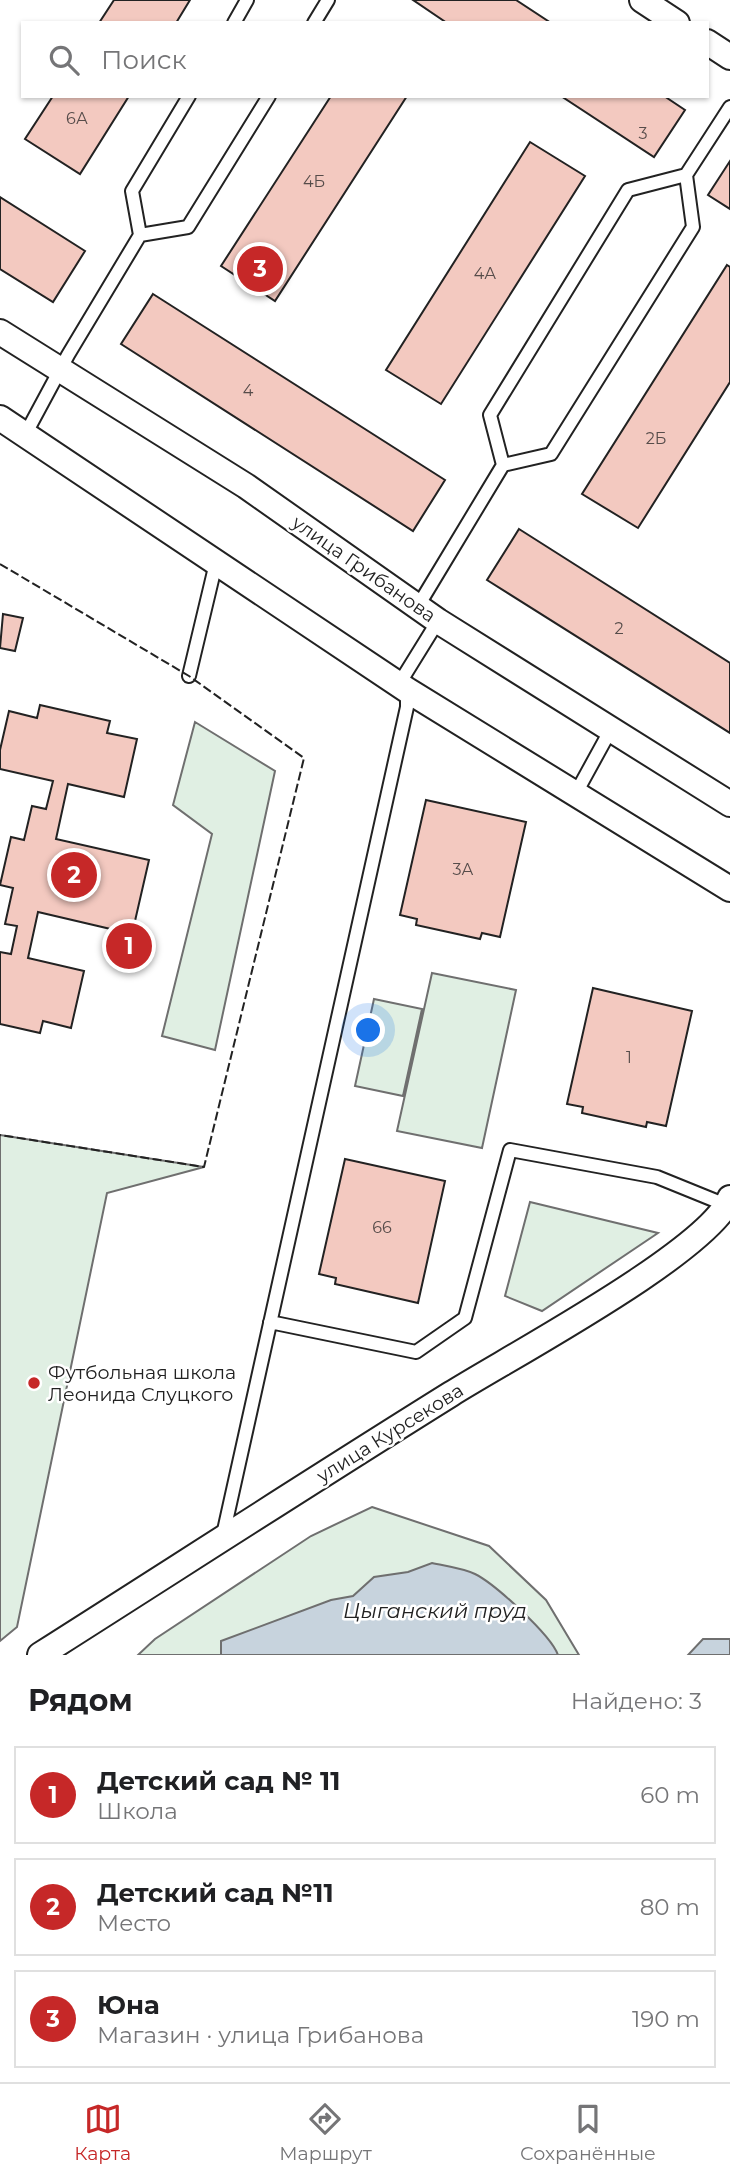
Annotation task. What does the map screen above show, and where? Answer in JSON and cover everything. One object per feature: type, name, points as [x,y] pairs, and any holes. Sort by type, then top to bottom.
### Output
[{"type":"street","points":[[642,0],[674,21]]},
{"type":"street","points":[[709,43],[730,57]]},
{"type":"street","name":"улица Грибанова","points":[[0,332],[246,486],[438,621],[610,731],[730,803]]},
{"type":"street","points":[[0,418],[403,687],[730,889]]},
{"type":"street","name":"улица Курсекова","points":[[40,1655],[644,1276],[692,1240],[729,1203]]},
{"type":"lane","points":[[235,21],[247,0]]},
{"type":"lane","points":[[315,21],[328,0]]},
{"type":"lane","points":[[25,435],[140,235],[132,191],[188,98]]},
{"type":"lane","points":[[140,235],[188,227],[268,98]]},
{"type":"lane","points":[[418,606],[503,465],[551,454],[692,227],[686,175],[730,107]]},
{"type":"lane","points":[[503,465],[489,415],[628,190],[686,175]]},
{"type":"lane","points":[[189,676],[216,563]]},
{"type":"lane","points":[[223,1539],[407,707],[403,687],[438,621]]},
{"type":"lane","points":[[576,793],[610,731]]},
{"type":"lane","points":[[270,1322],[416,1352],[465,1318],[510,1150],[657,1177],[729,1203]]},
{"type":"green space","points":[[195,722],[275,771],[215,1050],[162,1036],[212,834],[173,805]]},
{"type":"green space","points":[[432,973],[516,990],[482,1148],[397,1131]]},
{"type":"green space","points":[[374,999],[422,1009],[403,1096],[355,1086]]},
{"type":"green space","name":"Футбольная школа Леонида Слуцкого","points":[[0,1135],[204,1167],[107,1193],[17,1627],[0,1641]]},
{"type":"green space","points":[[530,1202],[658,1233],[542,1311],[505,1296]]},
{"type":"green space","points":[[372,1507],[489,1546],[546,1600],[579,1655],[138,1655],[155,1639],[311,1536]]},
{"type":"water","name":"Цыганский пруд","points":[[432,1563],[465,1570],[484,1580],[534,1623],[558,1655],[221,1655],[221,1641],[331,1600],[353,1596],[374,1577],[408,1572]]},
{"type":"water","points":[[703,1639],[730,1639],[730,1655],[688,1655]]},
{"type":"building","points":[[114,0],[190,0],[177,21],[100,21]]},
{"type":"building","points":[[413,0],[516,0],[548,21],[444,21]]},
{"type":"building","points":[[52,98],[128,98],[80,174],[25,139]]},
{"type":"building","points":[[330,98],[406,98],[275,301],[221,266]]},
{"type":"building","points":[[564,98],[667,98],[685,110],[654,157]]},
{"type":"building","points":[[530,142],[585,176],[441,404],[386,370]]},
{"type":"building","points":[[730,161],[730,209],[708,195]]},
{"type":"building","points":[[0,197],[85,251],[53,302],[0,269]]},
{"type":"building","points":[[727,265],[730,267],[730,382],[638,528],[582,494]]},
{"type":"building","points":[[153,294],[445,480],[413,531],[121,344]]},
{"type":"building","points":[[519,529],[730,663],[730,733],[487,580]]},
{"type":"building","points":[[3,614],[23,618],[15,651],[0,648]]},
{"type":"building","points":[[40,705],[110,721],[107,733],[137,739],[124,797],[68,784],[56,839],[149,860],[132,934],[38,912],[28,958],[84,971],[71,1028],[43,1021],[40,1033],[0,1024],[0,952],[11,954],[17,926],[5,924],[13,888],[0,885],[11,837],[24,840],[32,806],[46,809],[53,781],[0,769],[0,750],[9,711],[37,718]]},
{"type":"building","points":[[426,800],[526,822],[500,937],[482,933],[480,939],[416,925],[417,919],[400,915]]},
{"type":"building","points":[[593,988],[692,1011],[666,1126],[647,1122],[646,1127],[582,1113],[583,1107],[567,1104]]},
{"type":"building","points":[[345,1159],[445,1181],[418,1303],[335,1284],[336,1278],[319,1274]]},
{"type":"fence","points":[[0,564],[189,676],[304,758],[204,1167],[0,1135]]},
{"type":"place","name":"Юна","points":[[260,269]]},
{"type":"place","name":"Детский сад №11","points":[[74,875]]},
{"type":"place","name":"Детский сад № 11","points":[[129,946]]},
{"type":"place","name":"Футбольная школа Леонида Слуцкого","points":[[34,1383]]}]
